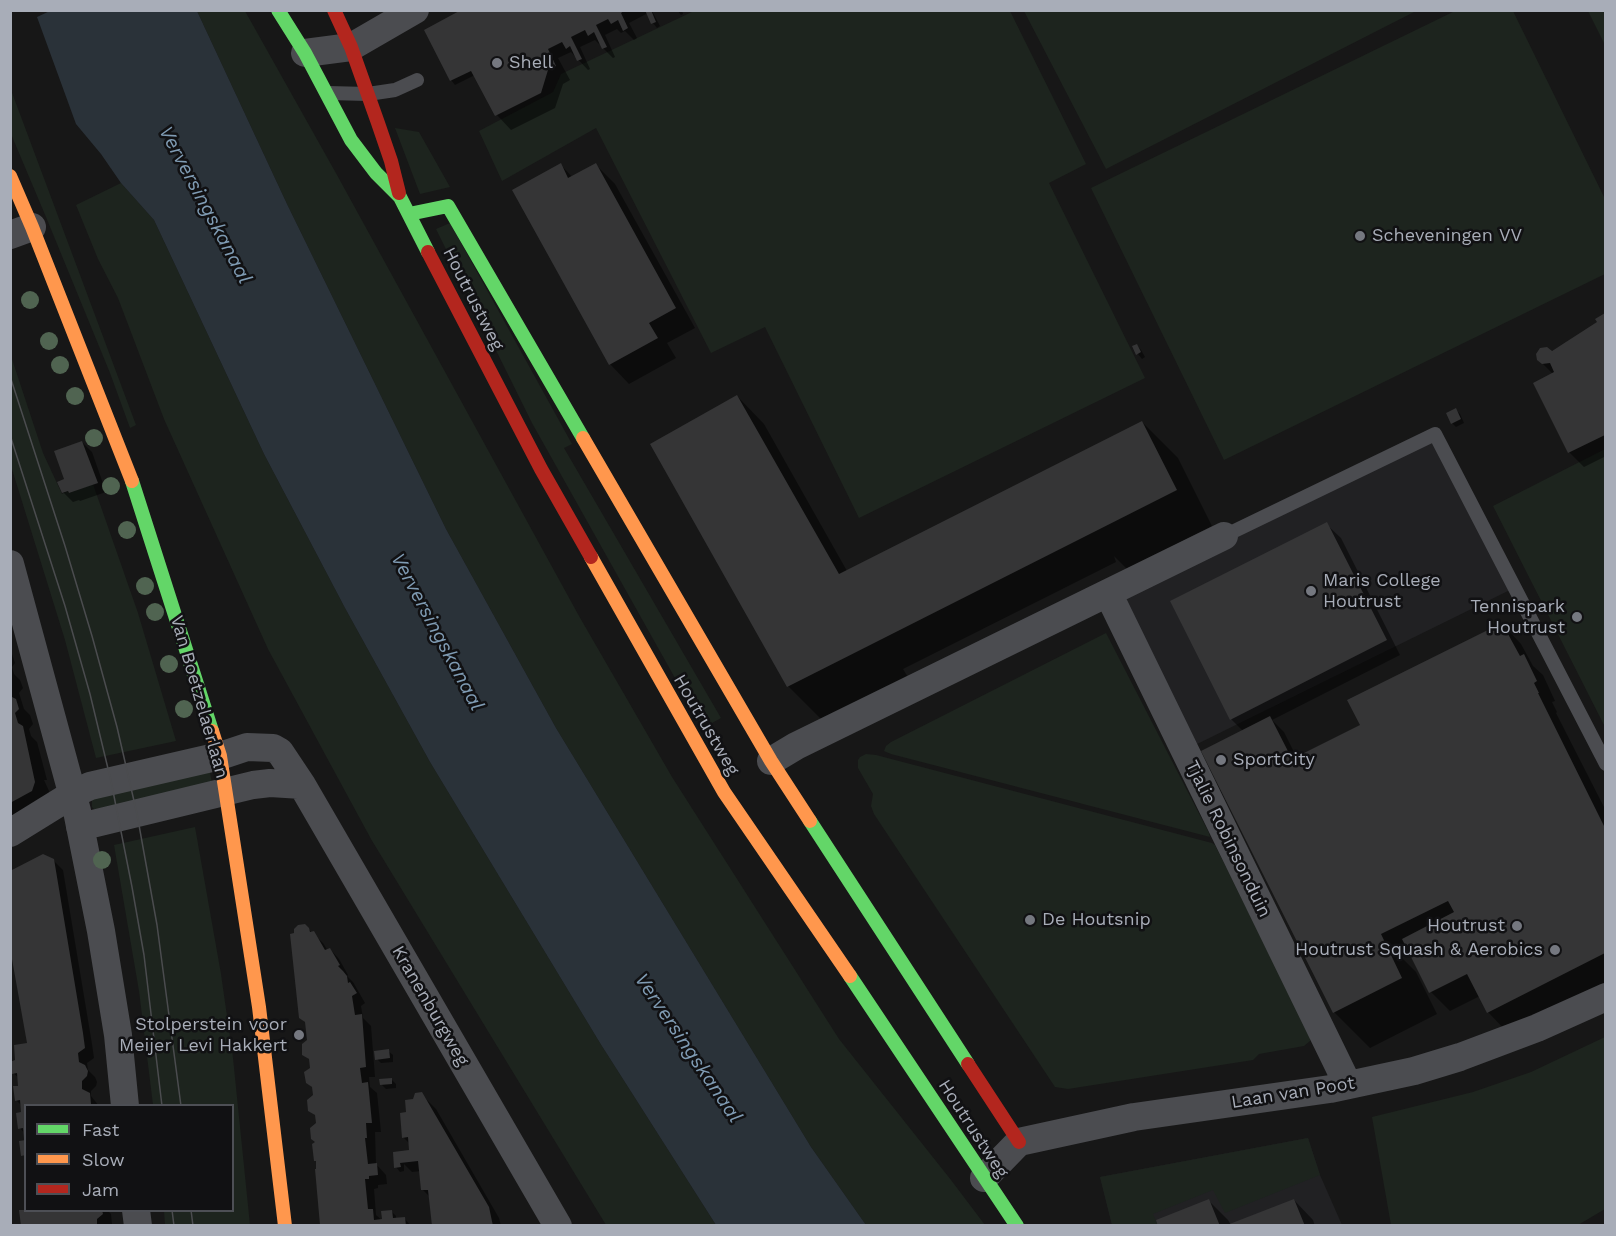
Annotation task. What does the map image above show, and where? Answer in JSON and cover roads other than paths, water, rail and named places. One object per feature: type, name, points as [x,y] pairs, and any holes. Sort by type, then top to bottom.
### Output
[{"type":"street","name":"Houtrustweg","points":[[278,10],[305,53],[351,140],[376,173],[400,197]]},
{"type":"street","points":[[305,53],[351,47],[415,10]]},
{"type":"street","name":"Houtrustweg","points":[[343,14],[351,47],[391,161],[400,197],[541,469],[724,792],[875,1012],[1017,1226]]},
{"type":"street","points":[[305,53],[343,14]]},
{"type":"street","name":"Van Boetzelaerlaan","points":[[10,176],[21,231],[133,483],[220,756],[259,1007],[285,1226]]},
{"type":"street","name":"Houtrustweg","points":[[409,214],[448,206],[771,761],[1019,1142]]},
{"type":"street","points":[[771,761],[805,741],[1224,536]]},
{"type":"street","points":[[10,564],[73,794],[101,931],[118,1035],[125,1104]]},
{"type":"street","name":"Tjalie Robinsonduin","points":[[1107,592],[1348,1085]]},
{"type":"street","name":"Kranenburgweg","points":[[10,833],[90,786],[220,756],[247,747],[273,748],[280,752],[302,785],[558,1226]]},
{"type":"street","points":[[80,827],[261,784],[302,785]]},
{"type":"street","name":"Laan van Poot","points":[[1019,1142],[1134,1118],[1348,1085],[1414,1071],[1460,1057],[1537,1028],[1605,997]]},
{"type":"street","points":[[984,1178],[1019,1142]]},
{"type":"lane","points":[[326,93],[368,94],[395,90],[417,80]]},
{"type":"lane","points":[[1224,536],[1435,434],[1605,764]]},
{"type":"water","name":"Verversingskanaal","points":[[52,10],[197,11],[287,204],[446,529],[556,728],[811,1147],[866,1225],[716,1225],[600,1043],[430,762],[264,454],[154,220],[121,183],[76,124],[37,17]]},
{"type":"tram line","points":[[10,376],[65,546],[117,727],[137,814],[157,925],[181,1104]]},
{"type":"tram line","points":[[10,435],[65,606],[90,694],[111,781],[144,955],[162,1104]]},
{"type":"tram line","points":[[172,1212],[174,1226]]},
{"type":"tram line","points":[[191,1212],[193,1226]]},
{"type":"place","name":"Shell","points":[[497,63]]},
{"type":"place","name":"Scheveningen VV","points":[[1360,236]]},
{"type":"place","name":"Maris College Houtrust","points":[[1311,591]]},
{"type":"place","name":"Tennispark Houtrust","points":[[1577,617]]},
{"type":"place","name":"SportCity","points":[[1221,760]]},
{"type":"place","name":"De Houtsnip","points":[[1030,920]]},
{"type":"place","name":"Houtrust","points":[[1517,926]]},
{"type":"place","name":"Houtrust Squash & Aerobics","points":[[1555,950]]},
{"type":"place","name":"Stolperstein voor Meijer Levi Hakkert","points":[[299,1035]]}]
